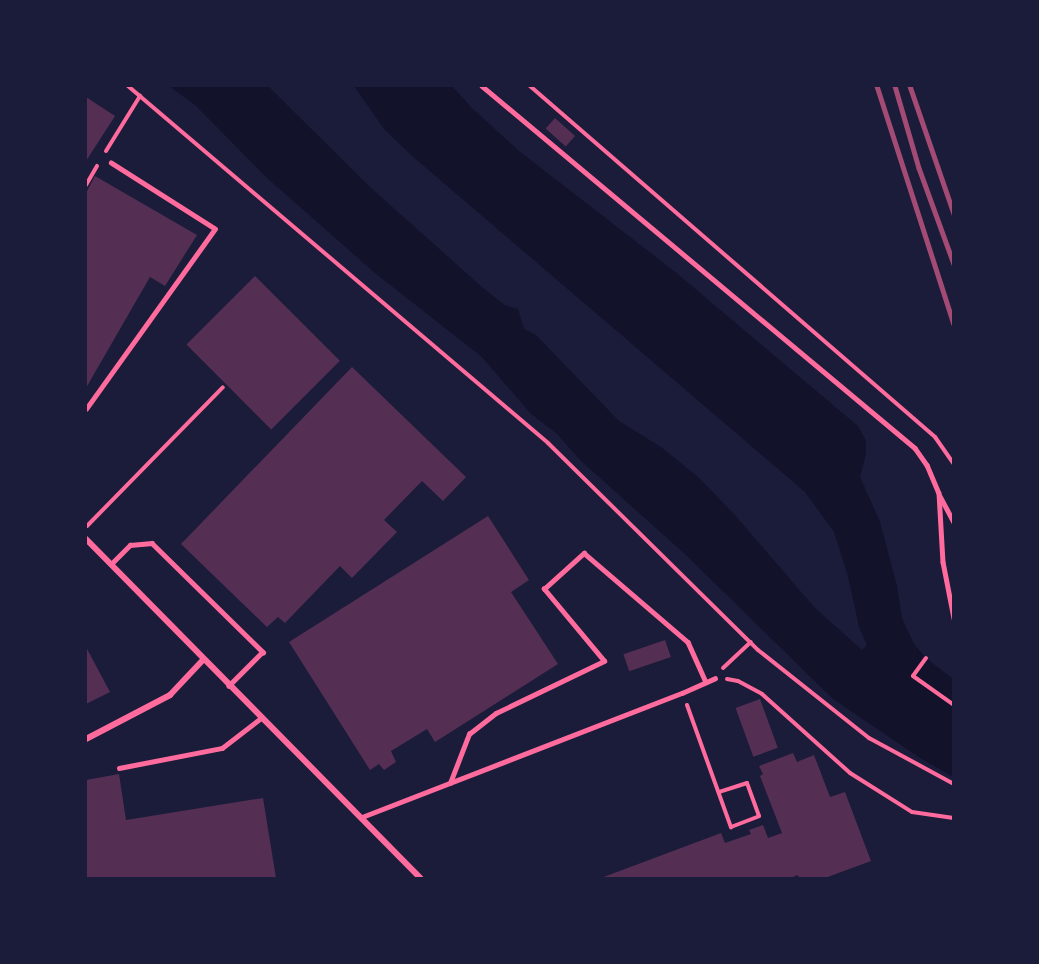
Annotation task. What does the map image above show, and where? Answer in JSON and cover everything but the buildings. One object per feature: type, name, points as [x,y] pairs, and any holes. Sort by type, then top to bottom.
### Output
[{"type":"street","points":[[86,539],[203,660],[362,817],[420,879]]},
{"type":"street","points":[[86,739],[170,695],[203,660]]},
{"type":"lane","points":[[482,86],[915,448],[927,465],[954,522]]},
{"type":"lane","points":[[86,410],[215,228],[111,163]]},
{"type":"lane","points":[[939,493],[943,562],[954,618]]},
{"type":"lane","points":[[111,564],[130,545],[152,543],[263,652],[229,686]]},
{"type":"lane","points":[[450,783],[469,734],[496,713],[604,662],[544,589],[584,553],[688,642],[706,682]]},
{"type":"lane","points":[[362,817],[682,693],[715,678]]},
{"type":"lane","points":[[119,768],[222,748],[261,717]]},
{"type":"path","points":[[128,86],[548,443],[751,642],[869,738],[954,784]]},
{"type":"path","points":[[530,86],[934,437],[954,464]]},
{"type":"path","points":[[104,155],[140,96]]},
{"type":"path","points":[[86,185],[98,165]]},
{"type":"path","points":[[86,527],[223,387]]},
{"type":"path","points":[[715,678],[733,656],[751,642]]},
{"type":"path","points":[[926,658],[913,676],[954,705]]},
{"type":"path","points":[[715,678],[738,681],[762,694],[850,773],[912,813],[954,818]]},
{"type":"path","points":[[682,693],[731,826],[759,816],[747,783],[719,792]]},
{"type":"shaded area","points":[[169,86],[268,86],[369,186],[483,288],[505,305],[518,309],[524,329],[536,335],[619,421],[661,447],[697,476],[734,514],[815,608],[862,650],[867,645],[859,627],[848,576],[834,532],[805,492],[411,155],[384,129],[354,86],[452,86],[472,108],[519,151],[674,271],[858,426],[866,441],[866,454],[860,477],[880,522],[897,586],[902,618],[914,644],[926,658],[953,679],[953,777],[920,758],[833,699],[686,555],[581,461],[557,434],[530,413],[482,357],[375,273],[266,177],[195,105]]},
{"type":"railway","points":[[877,86],[954,324]]},
{"type":"railway","points":[[895,86],[919,168],[954,264]]},
{"type":"railway","points":[[910,86],[954,214]]}]
